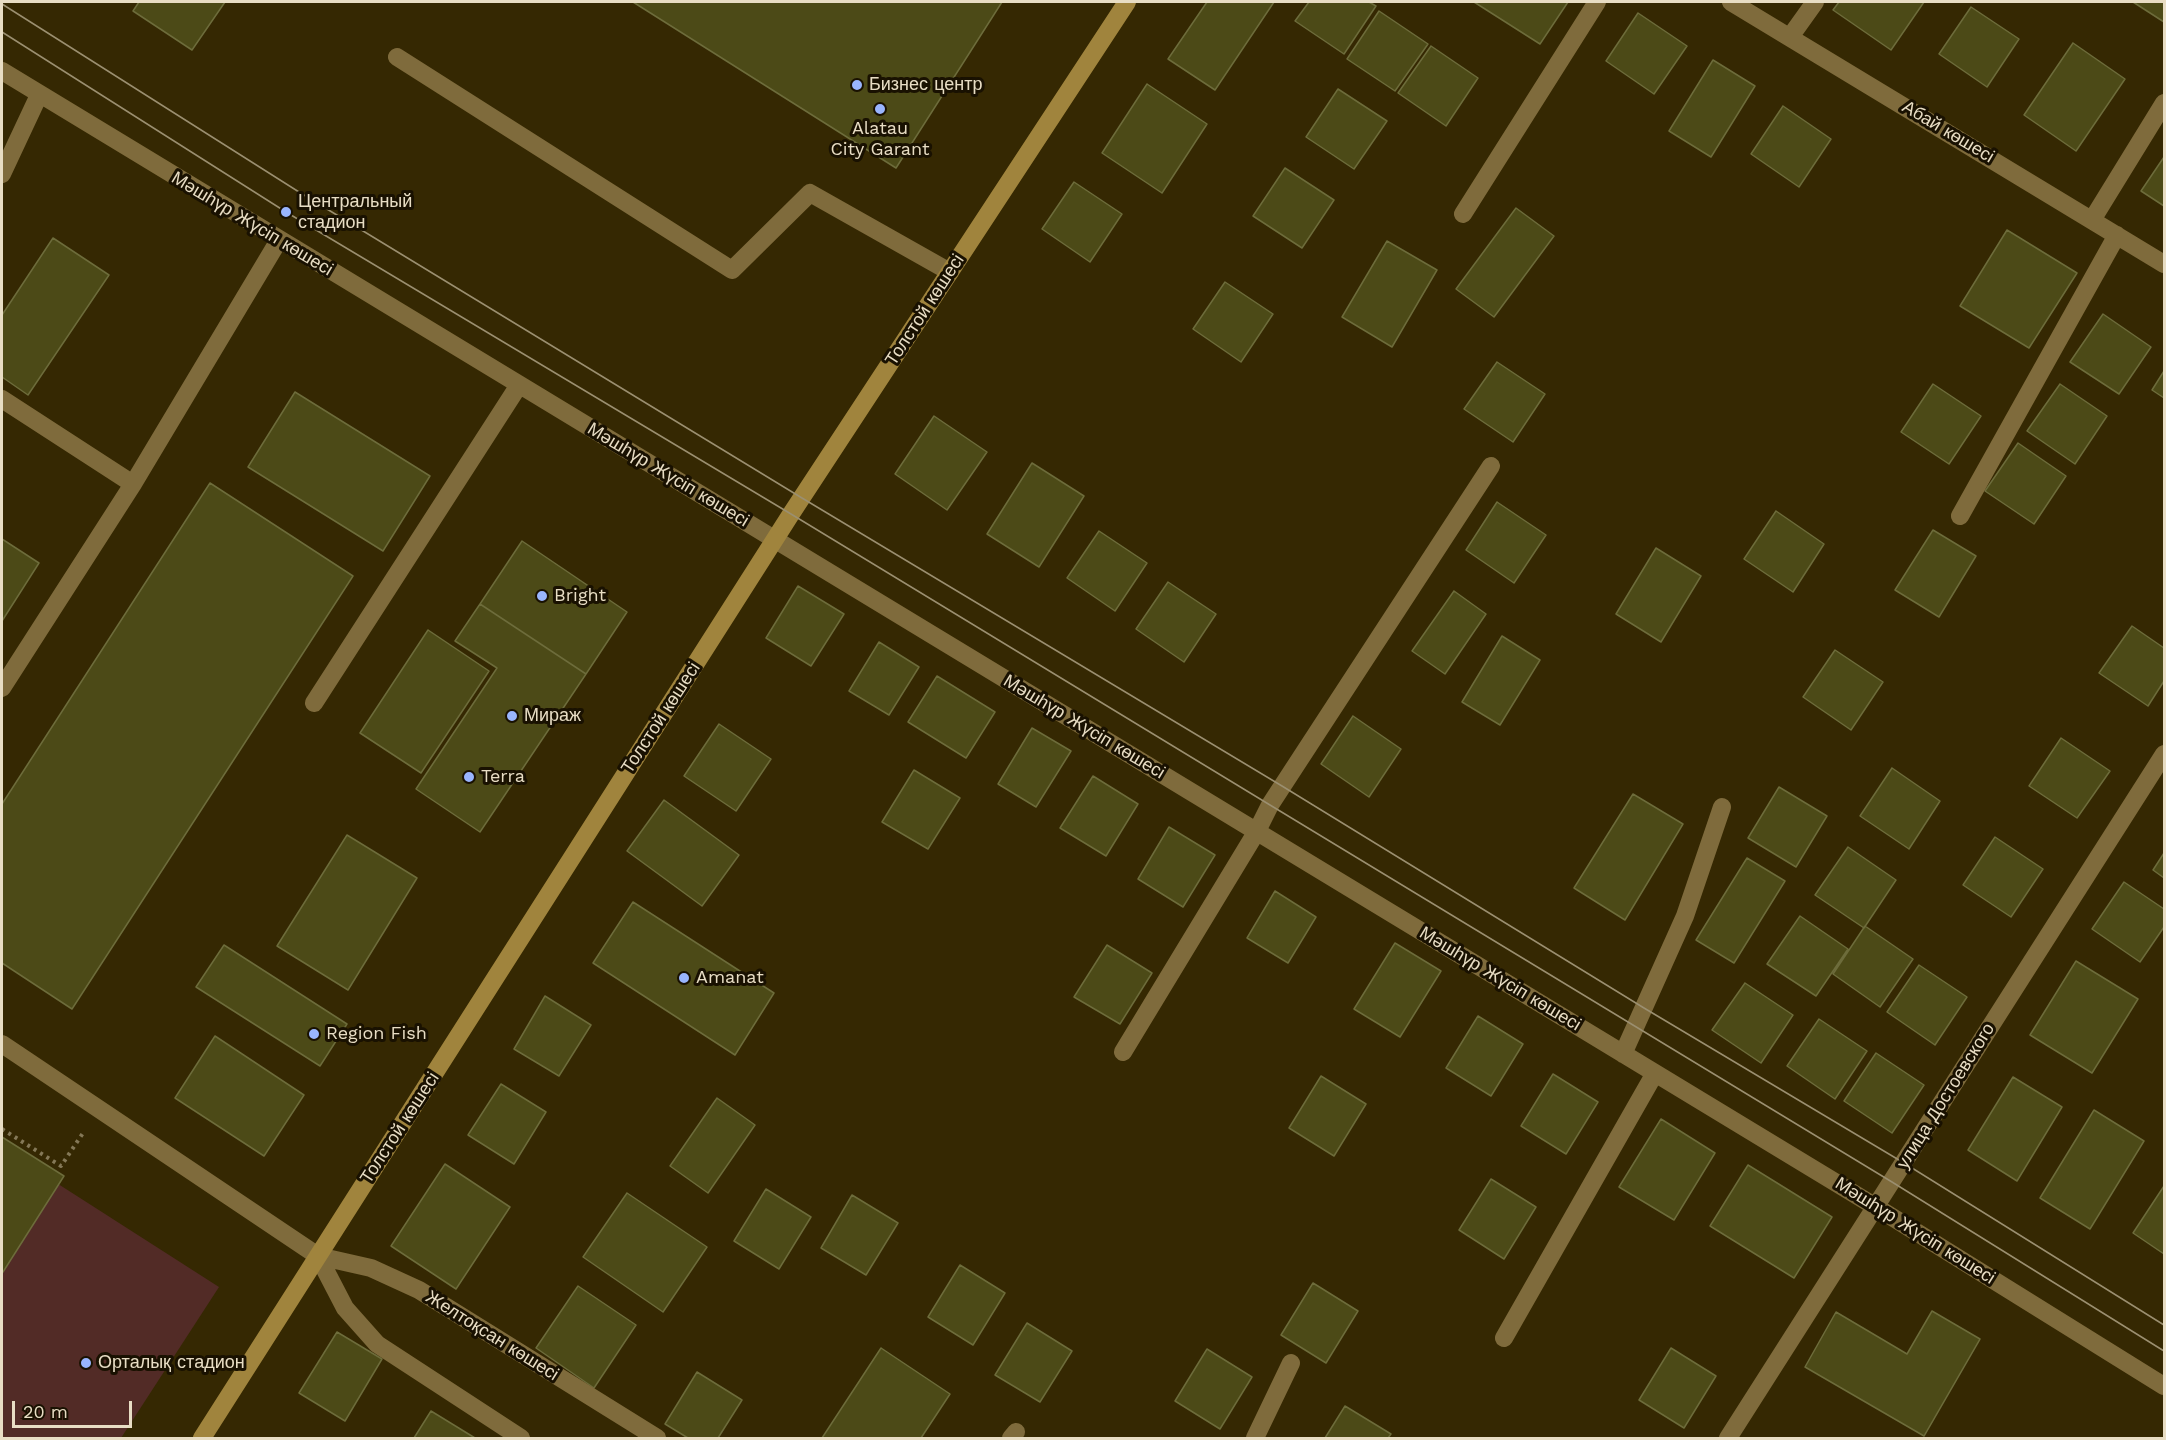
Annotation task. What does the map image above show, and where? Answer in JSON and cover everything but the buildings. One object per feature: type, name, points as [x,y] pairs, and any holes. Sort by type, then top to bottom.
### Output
[{"type":"main road","name":"Толстой көшесі","points":[[202,1438],[774,539],[1127,2]]},
{"type":"street","points":[[1463,214],[1597,2]]},
{"type":"street","name":"Абай көшесі","points":[[1731,2],[2164,264]]},
{"type":"street","points":[[1790,37],[1815,2]]},
{"type":"street","points":[[397,57],[732,270],[810,193],[950,272]]},
{"type":"street","name":"Мәшһүр Жүсіп көшесі","points":[[2,71],[1876,1207],[2164,1386]]},
{"type":"street","points":[[2,174],[39,95]]},
{"type":"street","points":[[2092,220],[2164,103]]},
{"type":"street","points":[[1960,516],[2116,235]]},
{"type":"street","points":[[2,688],[133,484],[279,240]]},
{"type":"street","points":[[314,703],[519,385]]},
{"type":"street","points":[[2,399],[133,484]]},
{"type":"street","points":[[1123,1052],[1257,831],[1270,805],[1491,466]]},
{"type":"street","name":"улица Достоевского","points":[[1728,1438],[2164,754]]},
{"type":"street","points":[[1623,1054],[1685,916],[1722,807]]},
{"type":"street","name":"Желтоқсан көшесі","points":[[2,1044],[318,1256],[371,1268],[419,1290],[637,1434],[657,1438]]},
{"type":"street","points":[[1504,1338],[1655,1073]]},
{"type":"street","name":"Желтоқсан көшесі","points":[[318,1256],[345,1308],[377,1344],[521,1438]]},
{"type":"street","points":[[1255,1438],[1291,1362]]},
{"type":"path","points":[[2,1129],[61,1166],[99,1109]]},
{"type":"shaded area","name":"Орталық стадион","points":[[2,1148],[219,1287],[121,1438],[2,1438]]},
{"type":"tram line","points":[[2,4],[299,192],[1282,786],[1644,1008],[1904,1163],[2164,1325]]},
{"type":"tram line","points":[[2,32],[286,212],[791,514],[1892,1182],[2164,1351]]},
{"type":"place","name":"Бизнес центр","points":[[857,85]]},
{"type":"place","name":"Alatau City Garant","points":[[880,109]]},
{"type":"place","name":"Центральный стадион","points":[[286,212]]},
{"type":"place","name":"Bright","points":[[542,596]]},
{"type":"place","name":"Мираж","points":[[512,716]]},
{"type":"place","name":"Terra","points":[[469,777]]},
{"type":"place","name":"Amanat","points":[[684,978]]},
{"type":"place","name":"Region Fish","points":[[314,1034]]},
{"type":"place","name":"Орталық стадион","points":[[86,1363]]}]
